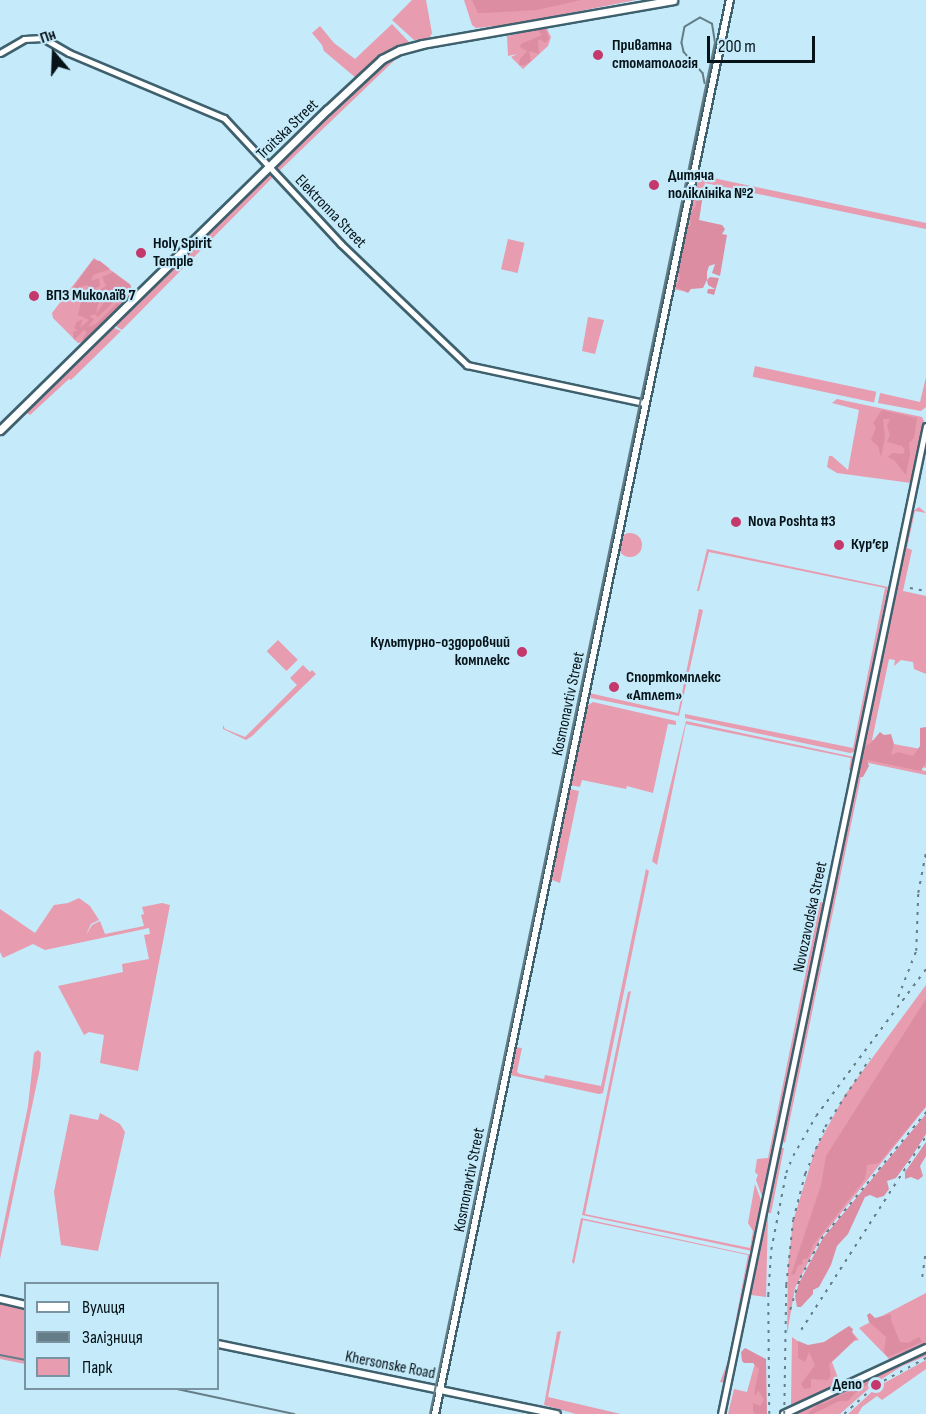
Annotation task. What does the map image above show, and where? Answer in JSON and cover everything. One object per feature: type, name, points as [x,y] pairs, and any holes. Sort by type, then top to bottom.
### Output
[{"type":"main road","name":"Troitska Street","points":[[0,430],[376,64],[400,50],[673,0]]},
{"type":"main road","name":"Kosmonavtiv Street","points":[[435,1414],[644,403],[730,0]]},
{"type":"main road","points":[[0,1299],[24,1305]]},
{"type":"main road","name":"Khersonske Road","points":[[219,1344],[557,1414]]},
{"type":"main road","points":[[784,1414],[926,1348]]},
{"type":"street","name":"Elektronna Street","points":[[0,53],[27,38],[47,40],[69,53],[220,115],[232,124],[341,244],[467,365],[644,403]]},
{"type":"street","name":"Novozavodska Street","points":[[721,1414],[926,426]]},
{"type":"green space","points":[[412,0],[426,0],[432,33],[429,39],[414,40],[392,20]]},
{"type":"green space","points":[[464,0],[636,0],[514,24],[476,28],[472,25]]},
{"type":"green space","points":[[392,24],[409,42],[380,56],[356,78],[324,51],[312,33],[320,26],[334,43],[355,59]]},
{"type":"green space","points":[[546,27],[551,37],[548,46],[523,69],[511,57],[517,54],[508,56],[507,36]]},
{"type":"green space","points":[[402,53],[276,174],[275,167],[342,100],[379,67]]},
{"type":"green space","points":[[268,174],[274,176],[122,330],[117,327],[115,323]]},
{"type":"green space","points":[[699,175],[926,223],[926,229],[705,183],[687,292],[673,289]]},
{"type":"green space","points":[[508,239],[525,243],[518,273],[501,269]]},
{"type":"green space","points":[[94,258],[130,284],[133,293],[85,342],[78,343],[53,318],[52,313]]},
{"type":"green space","points":[[588,317],[604,320],[595,354],[582,351]]},
{"type":"green space","points":[[114,328],[121,331],[71,380],[69,379],[30,415],[27,413],[27,408],[108,329]]},
{"type":"green space","points":[[755,366],[876,392],[874,403],[753,377]]},
{"type":"green space","points":[[926,377],[926,407],[921,411],[878,403],[880,393],[920,402]]},
{"type":"green space","points":[[837,399],[922,417],[924,421],[911,483],[837,473],[827,467],[829,456],[832,456],[848,470],[859,410],[832,403]]},
{"type":"green space","points":[[919,507],[926,513],[915,511],[907,548],[912,550],[903,591],[926,596],[926,674],[914,669],[913,662],[901,660],[894,666],[895,660],[889,659],[872,740],[926,750],[926,768],[860,753],[913,511]]},
{"type":"green space","points":[[630,533],[635,534],[641,540],[641,550],[635,556],[630,557],[625,556],[619,550],[618,545],[619,540],[625,534]]},
{"type":"green space","points":[[707,549],[888,587],[855,752],[850,753],[685,718],[685,714],[853,748],[885,588],[709,552],[699,591],[697,591]]},
{"type":"green space","points":[[699,609],[703,610],[679,716],[591,698],[589,693],[678,713]]},
{"type":"green space","points":[[278,640],[298,660],[286,671],[267,651]]},
{"type":"green space","points":[[303,665],[316,674],[252,736],[246,740],[223,729],[223,725],[225,729],[245,737],[297,685],[290,678]]},
{"type":"green space","points":[[593,702],[676,721],[676,725],[668,724],[653,793],[627,786],[626,789],[582,780],[580,787],[570,785],[587,706]]},
{"type":"green space","points":[[686,721],[855,758],[852,769],[849,770],[851,758],[686,724],[657,865],[652,861]]},
{"type":"green space","points":[[860,758],[926,771],[926,775],[864,762],[785,1143],[781,1141]]},
{"type":"green space","points":[[570,789],[579,791],[560,883],[550,879]]},
{"type":"green space","points":[[646,869],[649,871],[603,1093],[510,1075],[515,1047],[522,1048],[517,1072],[520,1074],[544,1079],[545,1075],[601,1086]]},
{"type":"green space","points":[[79,898],[90,906],[99,920],[91,924],[86,935],[92,925],[100,921],[105,934],[144,926],[141,915],[144,914],[142,907],[162,903],[170,905],[138,1071],[100,1063],[104,1035],[89,1032],[84,1035],[58,986],[123,972],[122,964],[149,959],[144,935],[150,934],[149,928],[45,950],[33,944],[3,958],[0,952],[0,909],[35,933],[54,905],[68,903]]},
{"type":"green space","points":[[820,902],[825,903],[763,1199],[756,1180],[757,1159],[768,1158]]},
{"type":"green space","points":[[926,985],[926,1107],[820,1239],[795,1288],[787,1334],[788,1266],[793,1221],[815,1150],[845,1095]]},
{"type":"green space","points":[[631,991],[585,1214],[750,1248],[753,1231],[748,1223],[755,1184],[762,1203],[752,1251],[582,1215],[628,992]]},
{"type":"green space","points":[[38,1050],[41,1053],[40,1068],[0,1259],[0,1242],[28,1106],[34,1053]]},
{"type":"green space","points":[[100,1113],[120,1124],[125,1132],[98,1251],[61,1245],[54,1192],[70,1114],[98,1120]]},
{"type":"green space","points":[[781,1148],[784,1148],[771,1213],[768,1213],[766,1297],[751,1295]]},
{"type":"green space","points":[[581,1218],[752,1255],[726,1383],[720,1382],[728,1361],[748,1255],[583,1220],[574,1264],[572,1262]]},
{"type":"green space","points":[[926,1293],[926,1346],[892,1362],[859,1328]]},
{"type":"green space","points":[[0,1301],[24,1307],[24,1364],[0,1359]]},
{"type":"green space","points":[[561,1331],[548,1397],[621,1414],[576,1414],[544,1405],[557,1332]]},
{"type":"green space","points":[[852,1332],[859,1340],[854,1341],[832,1362],[838,1378],[834,1388],[791,1406],[792,1337],[813,1352]]},
{"type":"green space","points":[[926,1351],[926,1356],[902,1366],[874,1384],[840,1414],[795,1414]]},
{"type":"green space","points":[[926,1360],[926,1369],[882,1400],[877,1396],[862,1407],[858,1414],[848,1414],[877,1387]]},
{"type":"green space","points":[[755,1363],[766,1363],[766,1408],[759,1414],[728,1414],[734,1389],[747,1392]]},
{"type":"shaded area","points":[[472,0],[581,0],[537,10],[478,13]]},
{"type":"shaded area","points":[[545,28],[549,39],[545,43],[540,39],[538,41],[539,54],[529,51],[531,61],[525,65],[519,65],[520,59],[527,51],[520,47],[521,44],[542,35],[537,30]]},
{"type":"shaded area","points":[[702,199],[699,220],[722,225],[725,229],[722,234],[727,235],[720,276],[712,273],[715,264],[709,266],[703,288],[691,289],[688,293],[676,287],[680,278],[678,268],[686,229],[691,225],[690,214],[696,206],[696,201]]},
{"type":"shaded area","points":[[93,260],[100,261],[110,269],[93,275],[91,281],[99,278],[100,286],[95,289],[86,285],[75,289],[73,294],[64,300]]},
{"type":"shaded area","points":[[113,272],[131,286],[131,290],[125,292],[128,299],[121,301],[119,295],[112,293],[105,297],[98,304],[96,314],[107,298],[118,298],[98,317],[95,314],[89,316],[94,319],[88,327],[96,324],[117,303],[120,305],[87,340],[82,340],[87,332],[84,330],[74,340],[73,332],[78,330],[74,328],[77,322],[83,319],[80,328],[89,320],[78,315],[81,302],[106,286],[102,277]]},
{"type":"shaded area","points":[[710,277],[719,278],[714,295],[707,293],[708,289],[715,289],[708,285],[707,280]]},
{"type":"shaded area","points":[[882,410],[917,418],[914,438],[909,443],[910,454],[906,475],[894,460],[888,457],[892,453],[903,454],[905,450],[902,446],[887,442],[890,435],[887,426],[890,419],[883,419],[885,438],[881,457],[878,446],[871,440],[876,427],[873,423]]},
{"type":"shaded area","points":[[926,727],[926,762],[921,771],[867,760],[869,766],[863,777],[858,777],[865,746],[871,743],[880,732],[884,735],[891,734],[894,744],[891,755],[898,752],[913,756],[920,746],[920,728]]},
{"type":"shaded area","points":[[926,999],[926,1106],[879,1163],[867,1165],[865,1179],[813,1245],[808,1258],[802,1260],[803,1264],[798,1265],[795,1274],[791,1275],[821,1185],[826,1156]]},
{"type":"shaded area","points":[[926,1114],[926,1134],[912,1156],[896,1178],[887,1181],[889,1189],[884,1196],[865,1197],[848,1234],[837,1246],[831,1265],[819,1287],[813,1290],[813,1294],[801,1307],[797,1307],[795,1296],[799,1283],[823,1238]]},
{"type":"shaded area","points":[[926,1142],[926,1156],[920,1166],[923,1176],[918,1180],[911,1177],[905,1179],[905,1172]]},
{"type":"shaded area","points":[[870,1313],[875,1318],[891,1314],[891,1320],[900,1342],[908,1343],[919,1337],[922,1342],[888,1357],[884,1352],[886,1337],[869,1322],[867,1315]]},
{"type":"shaded area","points":[[849,1326],[853,1329],[852,1332],[856,1339],[829,1364],[831,1376],[828,1380],[811,1379],[811,1388],[804,1389],[801,1384],[815,1365],[809,1352],[805,1362],[798,1358],[798,1341],[808,1345],[824,1342]]},
{"type":"shaded area","points":[[745,1348],[766,1359],[767,1414],[755,1414],[753,1411],[753,1403],[760,1406],[764,1400],[758,1390],[756,1395],[754,1394],[759,1369],[753,1363],[742,1361],[741,1352]]},
{"type":"shaded area","points":[[886,1373],[858,1390],[848,1401],[839,1401],[813,1414],[807,1414],[819,1404]]},
{"type":"tram line","points":[[430,1414],[715,43],[712,24],[700,18],[685,27],[682,43],[684,52],[703,73],[705,83]]},
{"type":"tram line","points":[[0,1355],[24,1360]]},
{"type":"tram line","points":[[181,1390],[294,1414]]},
{"type":"railway","points":[[910,588],[926,591]]},
{"type":"railway","points":[[898,997],[916,951],[918,893],[926,851]]},
{"type":"railway","points":[[769,1414],[768,1295],[771,1250],[786,1173],[816,1116],[926,969]]},
{"type":"railway","points":[[784,1414],[786,1285],[793,1220],[805,1174],[825,1127],[870,1058]]},
{"type":"railway","points":[[790,1310],[800,1278],[821,1239],[926,1112]]},
{"type":"railway","points":[[801,1330],[926,1136]]},
{"type":"railway","points":[[922,1277],[926,1250]]},
{"type":"railway","points":[[844,1414],[876,1385],[926,1358]]},
{"type":"place","name":"Приватна стоматологія","points":[[598,55]]},
{"type":"place","name":"Дитяча поліклініка №2","points":[[654,185]]},
{"type":"place","name":"Holy Spirit Temple","points":[[141,253]]},
{"type":"place","name":"ВПЗ Миколаїв 7","points":[[34,296]]},
{"type":"place","name":"Nova Poshta #3","points":[[736,522]]},
{"type":"place","name":"Кур’єр","points":[[839,545]]},
{"type":"place","name":"Культурно-оздоровчий комплекс","points":[[522,652]]},
{"type":"place","name":"Спорткомплекс «Атлет»","points":[[614,687]]},
{"type":"place","name":"Депо","points":[[876,1385]]}]
